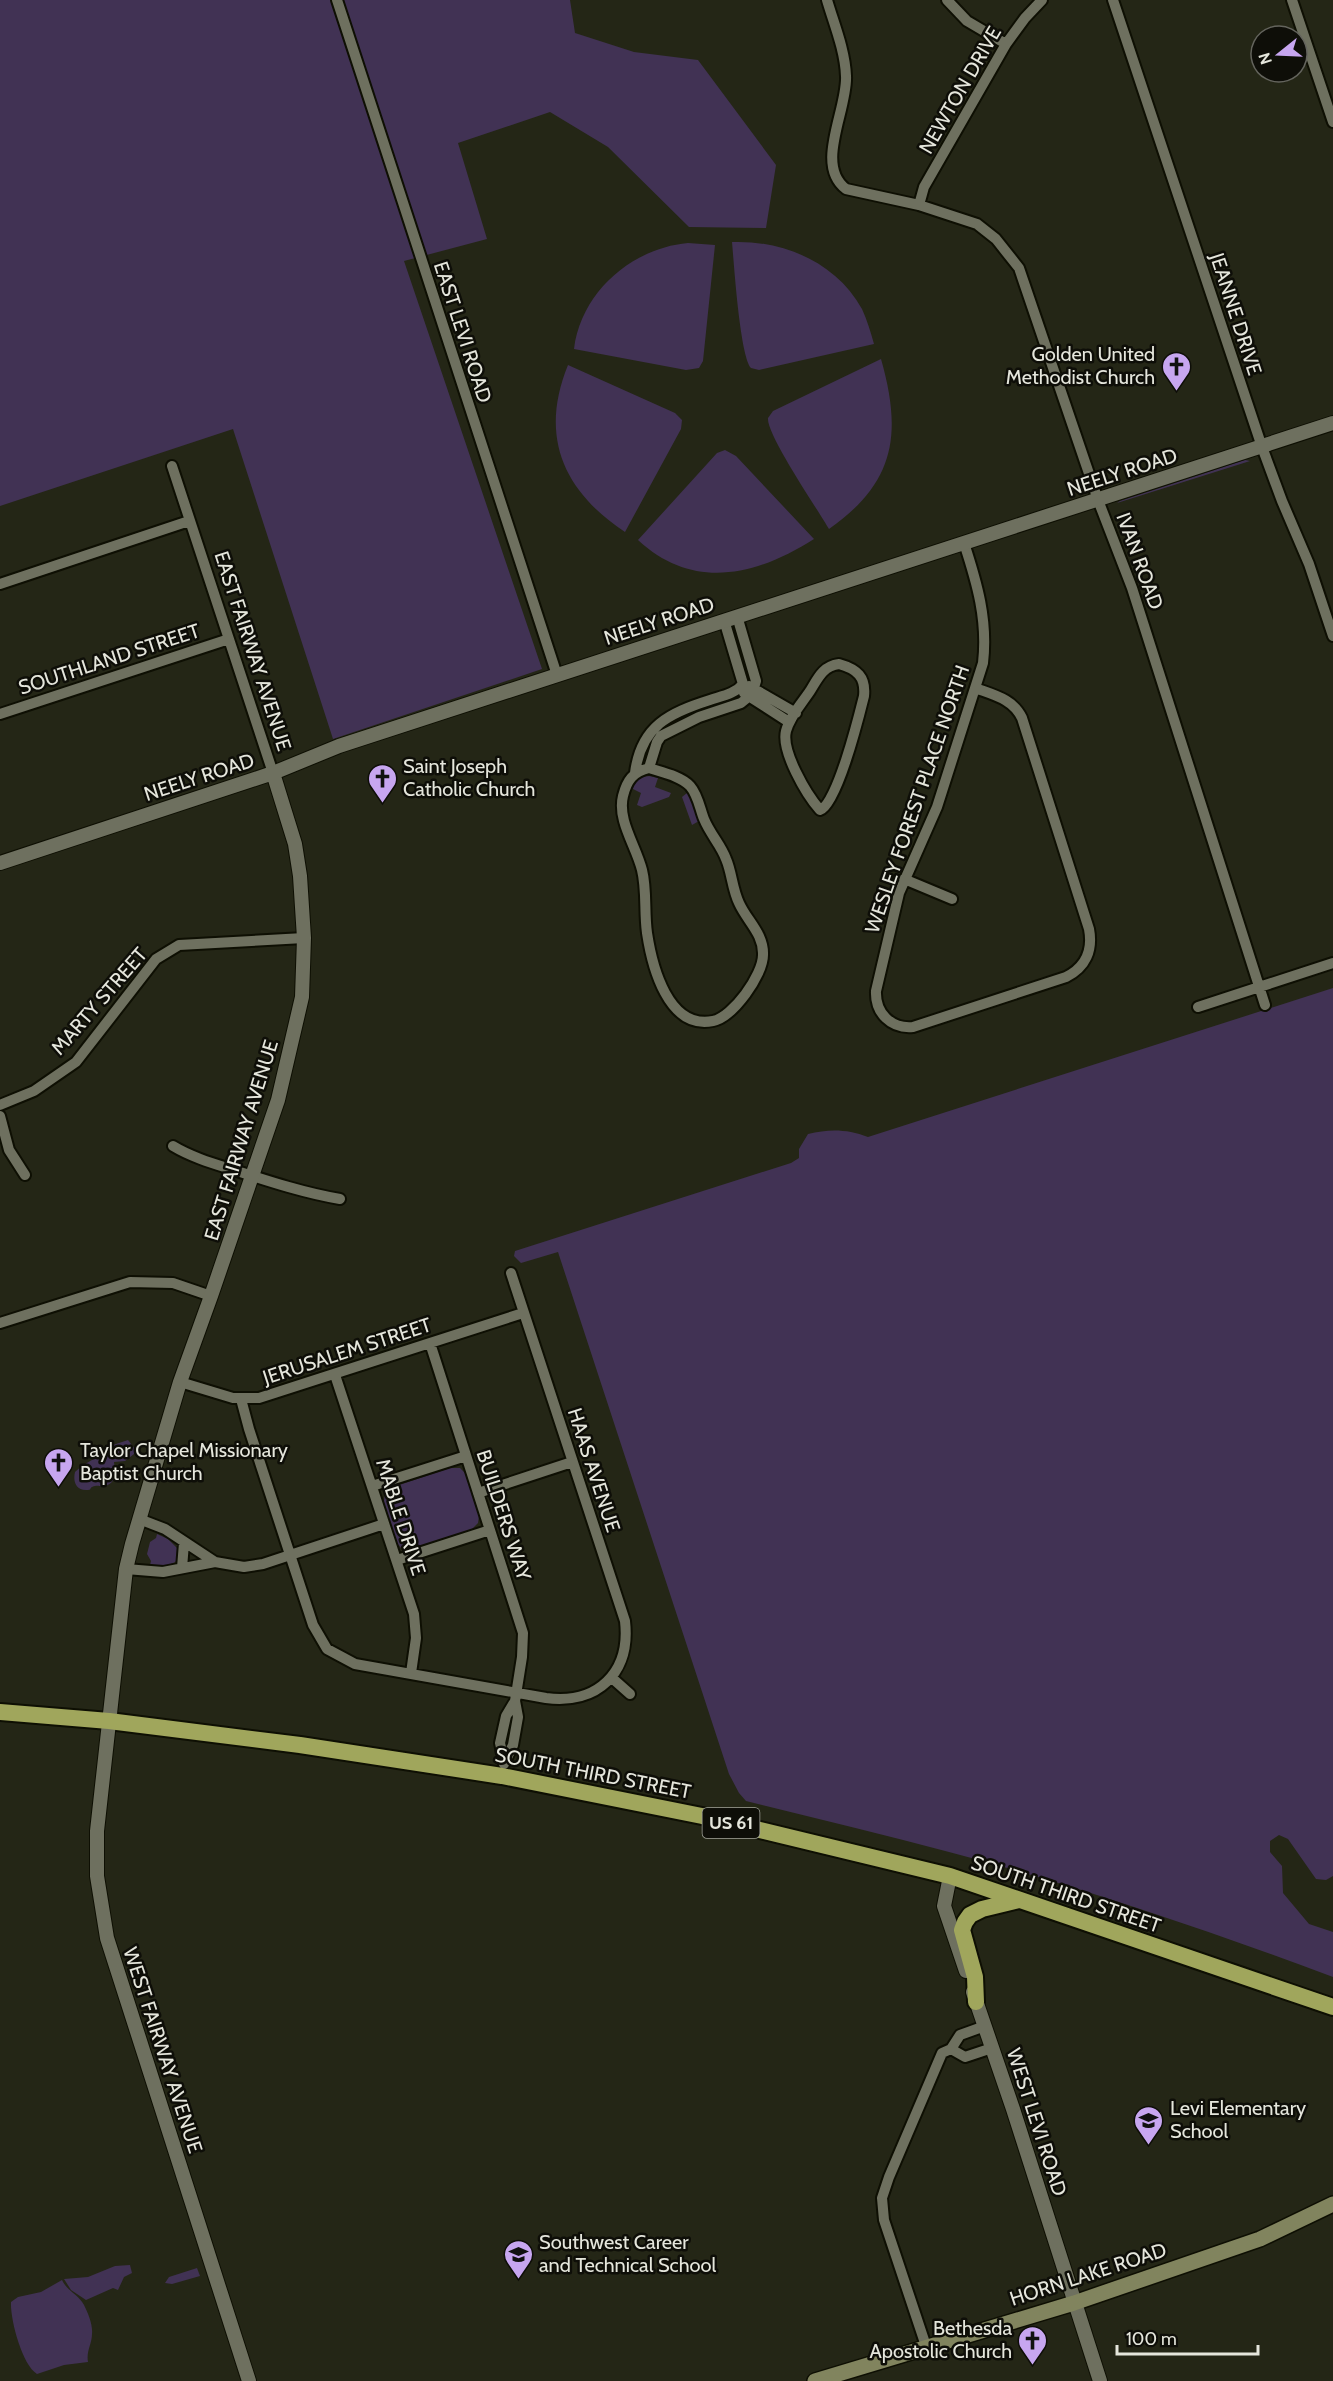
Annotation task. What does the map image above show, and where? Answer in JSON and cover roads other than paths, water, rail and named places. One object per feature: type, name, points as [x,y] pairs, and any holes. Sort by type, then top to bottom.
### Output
[{"type":"highway","name":"SOUTH THIRD STREET","points":[[0,1712],[109,1721],[503,1769],[950,1876],[1333,2007]]},
{"type":"highway","points":[[976,2002],[975,1977],[962,1930],[965,1922],[970,1915],[982,1909],[1019,1900]]},
{"type":"main road","name":"HORN LAKE ROAD","points":[[815,2381],[1074,2303],[1260,2239],[1333,2204]]},
{"type":"street","name":"EAST LEVI ROAD","points":[[337,0],[557,675]]},
{"type":"street","name":"IVAN ROAD","points":[[827,0],[841,45],[847,77],[831,163],[838,182],[846,189],[919,205],[965,219],[986,229],[1002,245],[1019,268],[1098,500],[1132,588],[1265,1005]]},
{"type":"street","points":[[947,0],[967,21],[1006,44]]},
{"type":"street","name":"NEWTON DRIVE","points":[[919,205],[924,187],[1006,44],[1024,18],[1042,0]]},
{"type":"street","name":"JEANNE DRIVE","points":[[1113,0],[1262,447],[1278,492],[1310,564],[1333,636]]},
{"type":"street","points":[[1292,0],[1333,122]]},
{"type":"street","name":"NEELY ROAD","points":[[0,863],[273,773],[339,746],[1333,423]]},
{"type":"street","name":"EAST FAIRWAY AVENUE","points":[[109,1721],[126,1569],[139,1520],[180,1382],[278,1100],[302,996],[304,938],[300,876],[295,844],[172,466]]},
{"type":"street","points":[[0,584],[189,521]]},
{"type":"street","name":"WESLEY FOREST PLACE NORTH","points":[[964,543],[981,598],[984,624],[983,663],[975,688],[937,807],[904,879],[890,926],[876,995],[880,1010],[888,1021],[895,1024],[909,1027],[922,1024],[1061,979],[1082,965],[1090,948],[1089,929],[1022,718],[1017,709],[1008,701],[975,688]]},
{"type":"street","points":[[649,768],[661,736],[709,713],[736,705],[749,698],[756,681],[751,662],[731,618]]},
{"type":"street","points":[[731,618],[741,687],[749,698],[792,718]]},
{"type":"street","name":"SOUTHLAND STREET","points":[[0,714],[229,639]]},
{"type":"street","points":[[739,665],[751,662]]},
{"type":"street","points":[[839,664],[853,669],[863,680],[864,696],[841,774],[826,806],[822,809],[818,809],[790,759],[785,741],[792,718],[821,673],[829,666],[839,664]]},
{"type":"street","points":[[635,773],[639,754],[650,731],[656,725],[705,701],[741,687],[755,687],[792,718]]},
{"type":"street","points":[[705,701],[709,713]]},
{"type":"street","points":[[649,768],[677,778],[692,787],[708,828],[726,858],[730,880],[739,904],[762,944],[764,954],[759,974],[733,1010],[719,1020],[703,1021],[679,1012],[667,1000],[654,963],[647,930],[642,869],[622,809],[629,779],[635,773],[649,768]]},
{"type":"street","points":[[904,879],[952,899]]},
{"type":"street","name":"MARTY STREET","points":[[0,1105],[34,1091],[76,1062],[156,959],[179,945],[304,938]]},
{"type":"street","points":[[1198,1007],[1333,963]]},
{"type":"street","points":[[0,1116],[9,1150],[25,1175]]},
{"type":"street","points":[[173,1146],[188,1155],[252,1176],[315,1195],[340,1199]]},
{"type":"street","name":"HAAS AVENUE","points":[[510,1273],[625,1621],[625,1645],[612,1678]]},
{"type":"street","points":[[0,1323],[130,1282],[172,1283],[211,1296]]},
{"type":"street","name":"JERUSALEM STREET","points":[[180,1382],[241,1400],[264,1397],[523,1313]]},
{"type":"street","name":"BUILDERS WAY","points":[[429,1343],[523,1633],[522,1657],[515,1696],[506,1716],[500,1743],[503,1769]]},
{"type":"street","name":"MABLE DRIVE","points":[[335,1375],[415,1619],[416,1638],[411,1673]]},
{"type":"street","points":[[241,1400],[313,1625],[327,1649],[355,1664],[411,1673],[515,1696],[569,1699],[597,1690],[612,1678],[630,1694]]},
{"type":"street","points":[[372,1486],[466,1456]]},
{"type":"street","points":[[478,1493],[572,1462]]},
{"type":"street","points":[[139,1520],[165,1529],[215,1562],[250,1567],[384,1524]]},
{"type":"street","points":[[397,1560],[490,1530]]},
{"type":"street","points":[[182,1568],[184,1543]]},
{"type":"street","points":[[126,1569],[154,1573],[215,1562]]},
{"type":"street","name":"WEST FAIRWAY AVENUE","points":[[109,1721],[97,1832],[97,1876],[107,1938],[249,2381]]},
{"type":"street","name":"WEST LEVI ROAD","points":[[950,1876],[944,1906],[1100,2381]]},
{"type":"street","points":[[926,2346],[884,2220],[882,2198],[942,2053],[951,2049],[960,2035],[985,2026]]},
{"type":"street","points":[[951,2049],[965,2057],[992,2048]]},
{"type":"place","name":"Golden United Methodist Church","points":[[1176,392]]},
{"type":"place","name":"Saint Joseph Catholic Church","points":[[382,804]]},
{"type":"place","name":"Taylor Chapel Missionary Baptist Church","points":[[59,1488]]},
{"type":"place","name":"Levi Elementary School","points":[[1149,2146]]},
{"type":"place","name":"Southwest Career and Technical School","points":[[518,2280]]},
{"type":"place","name":"Bethesda Apostolic Church","points":[[1033,2366]]}]
